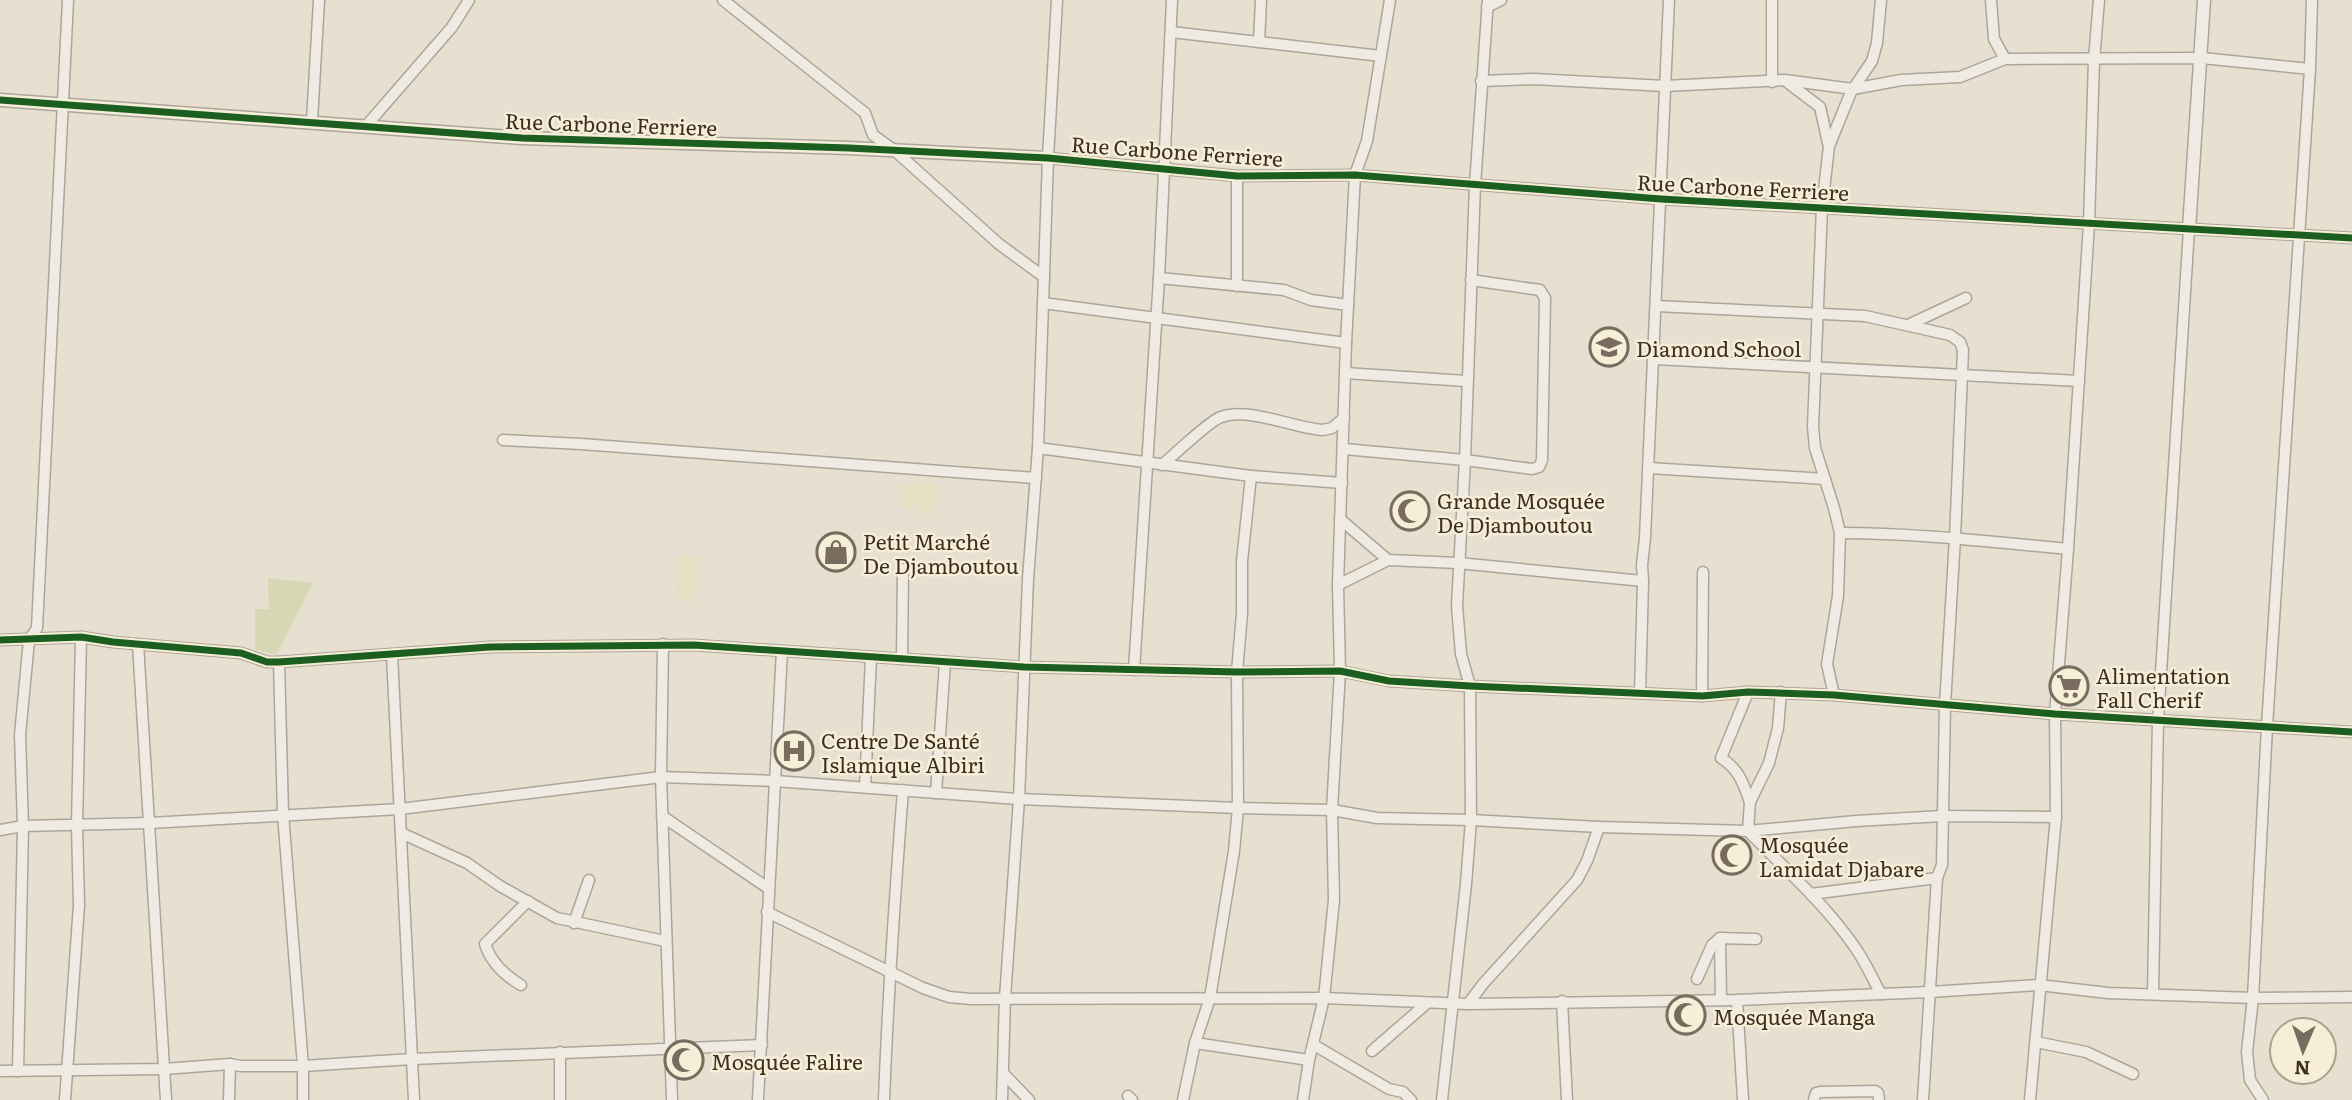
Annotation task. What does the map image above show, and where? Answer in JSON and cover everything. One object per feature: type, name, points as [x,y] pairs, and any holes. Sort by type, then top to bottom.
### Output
[{"type":"street","points":[[18,1070],[23,826],[20,734],[29,640],[37,628],[68,0]]},
{"type":"street","points":[[312,121],[318,0]]},
{"type":"street","points":[[366,126],[444,37],[470,0]]},
{"type":"street","points":[[723,0],[865,113],[873,135],[894,150],[999,244],[1044,277]]},
{"type":"street","points":[[1002,1100],[1028,579],[1038,448],[1048,158],[1057,0]]},
{"type":"street","points":[[1134,670],[1159,278],[1172,0]]},
{"type":"street","points":[[1259,42],[1261,0]]},
{"type":"street","points":[[1304,1100],[1309,1060],[1324,998],[1334,900],[1332,810],[1340,671],[1338,585],[1355,175],[1367,141],[1390,0]]},
{"type":"street","points":[[1443,1100],[1471,820],[1470,686],[1461,654],[1457,607],[1475,185],[1488,4],[1502,0]]},
{"type":"street","points":[[1640,693],[1642,565],[1655,359],[1668,0]]},
{"type":"street","points":[[1772,0],[1772,82]]},
{"type":"street","points":[[1834,695],[1827,664],[1838,596],[1840,533],[1815,447],[1813,426],[1822,208],[1829,146],[1853,89],[1872,61],[1877,43],[1881,0]]},
{"type":"street","points":[[1991,0],[1994,38],[2005,58]]},
{"type":"street","points":[[2031,1100],[2039,985],[2056,817],[2055,714],[2089,224],[2094,60],[2099,0]]},
{"type":"street","points":[[2153,993],[2158,720],[2204,0]]},
{"type":"street","points":[[2263,1100],[2250,1080],[2248,1066],[2267,726],[2310,69],[2312,0]]},
{"type":"street","points":[[1171,32],[1381,56]]},
{"type":"street","points":[[1481,81],[1534,79],[1665,86],[1785,80],[1853,89],[1901,80],[1960,77],[2005,58],[2202,58],[2310,69]]},
{"type":"street","points":[[1785,80],[1820,107],[1829,146]]},
{"type":"street","name":"Rue Carbone Ferriere","points":[[0,100],[522,138],[894,150],[1048,158],[1165,167],[1237,176],[1355,175],[1661,199],[2352,238]]},
{"type":"street","points":[[1237,176],[1237,286]]},
{"type":"street","points":[[1159,278],[1284,290],[1311,300],[1348,305]]},
{"type":"street","points":[[1344,449],[1532,469],[1539,467],[1542,460],[1545,298],[1540,290],[1527,286],[1471,280]]},
{"type":"street","points":[[1908,325],[1966,298]]},
{"type":"street","points":[[1043,303],[1346,343]]},
{"type":"street","points":[[1657,306],[1865,316],[1950,335],[1959,342],[1963,350],[1945,705],[1942,865],[1937,878],[1923,1100]]},
{"type":"street","points":[[1655,359],[2079,381]]},
{"type":"street","points":[[1345,373],[1466,381]]},
{"type":"street","points":[[1162,465],[1223,416],[1243,415],[1323,430],[1332,428],[1344,418]]},
{"type":"street","points":[[503,440],[1036,478]]},
{"type":"street","points":[[1038,448],[1251,476],[1342,483]]},
{"type":"street","points":[[1649,468],[1825,479]]},
{"type":"street","points":[[1183,1100],[1195,1043],[1210,998],[1234,851],[1238,808],[1237,672],[1242,613],[1242,561],[1251,476]]},
{"type":"street","points":[[1340,519],[1388,560]]},
{"type":"street","points":[[1840,533],[1935,536],[2068,548]]},
{"type":"street","points":[[1338,585],[1388,560],[1458,563],[1643,581]]},
{"type":"street","points":[[902,569],[902,659]]},
{"type":"street","points":[[1702,696],[1703,572]]},
{"type":"street","points":[[65,1100],[78,933],[81,637]]},
{"type":"street","points":[[0,640],[81,637],[241,653],[267,662],[490,647],[663,644],[1024,667],[1237,672],[1340,671],[1389,681],[1702,696],[1781,692],[2055,714],[2352,732]]},
{"type":"street","points":[[138,643],[166,1100]]},
{"type":"street","points":[[663,644],[661,777],[672,1100]]},
{"type":"street","points":[[758,1100],[782,651]]},
{"type":"street","points":[[392,655],[414,1100]]},
{"type":"street","points":[[864,787],[872,657]]},
{"type":"street","points":[[279,662],[283,814],[303,1066],[303,1100]]},
{"type":"street","points":[[936,793],[946,662]]},
{"type":"street","points":[[1748,692],[1721,758],[1731,764],[1742,777],[1750,802],[1748,831],[1811,894],[1854,947],[1881,994]]},
{"type":"street","points":[[1750,802],[1769,763],[1778,728],[1781,692]]},
{"type":"street","points":[[0,830],[23,826],[150,823],[400,809],[661,777],[775,781],[1019,799],[1332,810],[1377,818],[1599,827],[1748,831],[1942,816],[2056,817]]},
{"type":"street","points":[[884,1100],[892,973],[891,938],[903,790]]},
{"type":"street","points":[[662,816],[768,888]]},
{"type":"street","points":[[1468,1004],[1577,880],[1599,827]]},
{"type":"street","points":[[401,833],[467,863],[557,918],[665,942]]},
{"type":"street","points":[[1811,894],[1937,878]]},
{"type":"street","points":[[574,923],[589,880]]},
{"type":"street","points":[[521,985],[504,975],[485,944],[528,901]]},
{"type":"street","points":[[767,912],[923,988],[949,997],[971,999],[1324,998],[1468,1004],[1737,1000],[2039,985],[2108,993],[2352,998]]},
{"type":"street","points":[[1720,938],[1721,1000]]},
{"type":"street","points":[[1697,979],[1712,945],[1720,938],[1756,939]]},
{"type":"street","points":[[1737,1000],[1743,1100]]},
{"type":"street","points":[[1562,1001],[1567,1100]]},
{"type":"street","points":[[1372,1051],[1426,1003]]},
{"type":"street","points":[[2036,1041],[2086,1052],[2133,1073]]},
{"type":"street","points":[[1195,1043],[1309,1060]]},
{"type":"street","points":[[0,1071],[164,1069],[230,1064],[303,1066],[561,1052],[762,1045]]},
{"type":"street","points":[[1314,1045],[1389,1089],[1403,1092],[1411,1100]]},
{"type":"street","points":[[560,1100],[561,1052]]},
{"type":"street","points":[[229,1100],[230,1064]]},
{"type":"street","points":[[1003,1073],[1030,1100]]},
{"type":"street","points":[[1814,1100],[1816,1093],[1820,1092],[1875,1091],[1879,1100]]},
{"type":"shaded area","points":[[935,484],[934,513],[919,515],[918,489],[915,509],[902,509],[901,485]]},
{"type":"shaded area","points":[[679,555],[698,557],[693,601],[675,599]]},
{"type":"green space","points":[[268,578],[313,583],[276,655],[255,649],[255,609],[269,609]]},
{"type":"cycle path","points":[[0,100],[522,138],[849,148],[1048,158],[1237,176],[1355,175],[1661,199],[2352,238]]},
{"type":"cycle path","points":[[0,640],[81,637],[241,653],[267,662],[490,647],[694,645],[1024,667],[1237,672],[1340,671],[1389,681],[1470,686],[1702,696],[1748,692],[1834,695],[2055,714],[2352,732]]},
{"type":"place","name":"Diamond School","points":[[1609,347]]},
{"type":"place","name":"Grande Mosquée De Djamboutou","points":[[1410,511]]},
{"type":"place","name":"Petit Marché De Djamboutou","points":[[836,552]]},
{"type":"place","name":"Alimentation Fall Cherif","points":[[2069,686]]},
{"type":"place","name":"Centre De Santé Islamique Albiri","points":[[794,751]]},
{"type":"place","name":"Mosquée Lamidat Djabare","points":[[1732,855]]},
{"type":"place","name":"Mosquée Manga","points":[[1686,1015]]},
{"type":"place","name":"Mosquée Falire","points":[[684,1060]]}]
